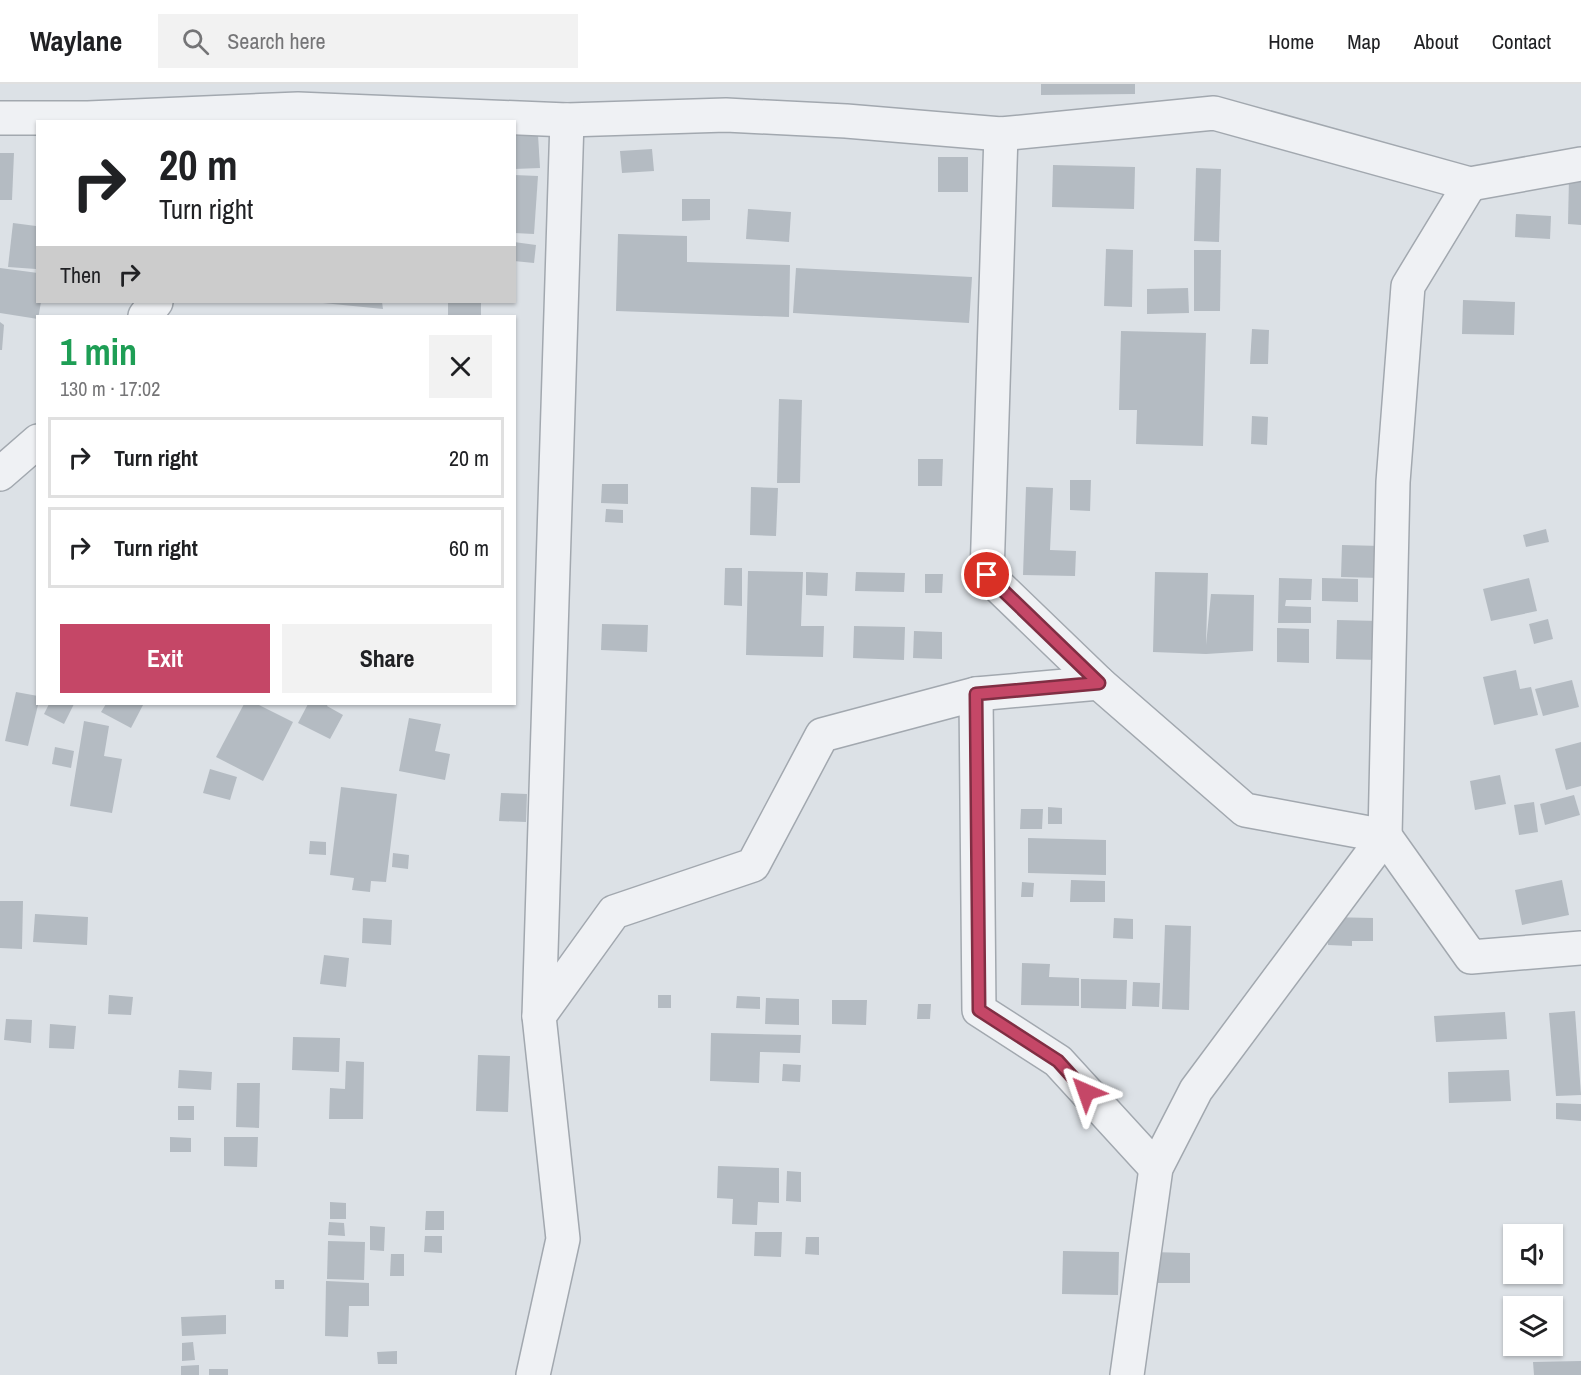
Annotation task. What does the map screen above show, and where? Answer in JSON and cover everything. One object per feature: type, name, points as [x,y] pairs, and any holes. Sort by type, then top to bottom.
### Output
[{"type":"street","points":[[0,118],[294,115],[567,120],[726,115],[846,121],[1001,134],[1214,113],[1470,184],[1581,164]]},
{"type":"street","points":[[533,1375],[563,1239],[539,1016],[567,120]]},
{"type":"street","points":[[1001,134],[987,575],[1099,683],[1245,810],[1385,836],[1471,957],[1581,948]]},
{"type":"street","points":[[1127,1375],[1156,1168],[1196,1090],[1385,836],[1393,482],[1408,286],[1470,184]]},
{"type":"street","points":[[146,315],[155,303]]},
{"type":"street","points":[[0,474],[36,443]]},
{"type":"street","points":[[539,1016],[614,912],[753,865],[822,735],[976,694],[1099,683]]},
{"type":"street","points":[[976,694],[979,1010],[1058,1061],[1156,1168]]},
{"type":"building","points":[[1041,84],[1135,84],[1135,94],[1041,95]]},
{"type":"building","points":[[538,135],[540,168],[516,169],[516,136]]},
{"type":"building","points":[[652,149],[654,171],[622,173],[620,151]]},
{"type":"building","points":[[0,153],[14,153],[12,200],[0,200]]},
{"type":"building","points":[[938,157],[968,157],[968,192],[938,192]]},
{"type":"building","points":[[1053,165],[1135,167],[1134,209],[1052,207]]},
{"type":"building","points":[[1196,168],[1221,169],[1219,242],[1194,241]]},
{"type":"building","points":[[516,175],[538,176],[534,234],[516,233]]},
{"type":"building","points":[[1569,177],[1581,177],[1581,225],[1568,224]]},
{"type":"building","points":[[682,199],[710,199],[710,220],[682,221]]},
{"type":"building","points":[[748,209],[791,212],[789,242],[746,239]]},
{"type":"building","points":[[1516,214],[1551,216],[1550,239],[1515,237]]},
{"type":"building","points":[[13,223],[36,226],[36,269],[8,267]]},
{"type":"building","points":[[618,234],[687,236],[687,262],[790,265],[789,317],[616,311]]},
{"type":"building","points":[[516,242],[536,245],[534,263],[516,261]]},
{"type":"building","points":[[1106,249],[1133,250],[1132,307],[1104,306]]},
{"type":"building","points":[[1194,250],[1221,250],[1220,311],[1194,311]]},
{"type":"building","points":[[0,268],[36,273],[36,303],[41,303],[36,319],[0,313]]},
{"type":"building","points":[[796,268],[972,277],[969,323],[793,313]]},
{"type":"building","points":[[1188,288],[1189,313],[1147,314],[1147,289]]},
{"type":"building","points":[[1463,300],[1515,302],[1514,335],[1462,334]]},
{"type":"building","points":[[323,303],[382,303],[383,309]]},
{"type":"building","points":[[448,303],[481,303],[481,315],[448,315]]},
{"type":"building","points":[[0,322],[4,325],[2,350],[0,350]]},
{"type":"building","points":[[1252,329],[1269,330],[1268,364],[1250,364]]},
{"type":"building","points":[[1121,331],[1206,333],[1203,446],[1136,444],[1137,410],[1119,410]]},
{"type":"building","points":[[779,399],[802,400],[800,483],[777,483]]},
{"type":"building","points":[[1252,416],[1268,417],[1267,445],[1251,444]]},
{"type":"building","points":[[918,459],[943,459],[942,486],[918,486]]},
{"type":"building","points":[[1070,480],[1091,480],[1090,511],[1070,510]]},
{"type":"building","points":[[602,484],[628,484],[628,504],[601,503]]},
{"type":"building","points":[[751,487],[778,488],[776,536],[750,535]]},
{"type":"building","points":[[1026,487],[1053,488],[1050,550],[1076,551],[1075,576],[1023,575]]},
{"type":"building","points":[[606,509],[623,510],[623,523],[605,522]]},
{"type":"building","points":[[1546,529],[1549,542],[1526,547],[1523,535]]},
{"type":"building","points":[[1342,545],[1381,546],[1380,578],[1341,577]]},
{"type":"building","points":[[725,568],[742,568],[742,606],[724,605]]},
{"type":"building","points":[[748,571],[803,572],[801,626],[824,626],[823,657],[746,655]]},
{"type":"building","points":[[806,572],[828,573],[827,596],[806,595]]},
{"type":"building","points":[[856,572],[905,573],[904,592],[855,591]]},
{"type":"building","points":[[1155,572],[1208,573],[1206,645],[1211,594],[1254,595],[1253,651],[1206,654],[1153,652]]},
{"type":"building","points":[[925,574],[943,574],[942,593],[925,593]]},
{"type":"building","points":[[1279,578],[1312,579],[1311,600],[1286,600],[1285,606],[1311,607],[1311,623],[1278,623]]},
{"type":"building","points":[[1322,578],[1358,579],[1358,602],[1322,601]]},
{"type":"building","points":[[1529,578],[1537,611],[1491,621],[1483,589]]},
{"type":"building","points":[[1548,619],[1553,639],[1534,644],[1529,624]]},
{"type":"building","points":[[1337,620],[1379,621],[1379,660],[1336,659]]},
{"type":"building","points":[[602,624],[648,625],[647,652],[601,650]]},
{"type":"building","points":[[854,626],[905,627],[904,660],[853,658]]},
{"type":"building","points":[[1277,628],[1309,629],[1309,663],[1277,662]]},
{"type":"building","points":[[914,631],[942,632],[942,659],[913,658]]},
{"type":"building","points":[[1516,670],[1520,689],[1531,687],[1538,715],[1494,725],[1483,677]]},
{"type":"building","points":[[1572,680],[1579,707],[1543,716],[1535,689]]},
{"type":"building","points":[[16,692],[36,696],[36,705],[38,705],[28,746],[5,741]]},
{"type":"building","points":[[48,705],[74,705],[64,724],[44,714]]},
{"type":"building","points":[[105,705],[143,705],[131,728],[101,712]]},
{"type":"building","points":[[243,705],[259,705],[293,722],[263,781],[216,757]]},
{"type":"building","points":[[307,705],[328,705],[343,715],[330,739],[298,723]]},
{"type":"building","points":[[409,718],[441,724],[435,751],[450,754],[445,780],[399,771]]},
{"type":"building","points":[[84,721],[109,726],[104,756],[122,759],[112,813],[70,806]]},
{"type":"building","points":[[1581,742],[1581,786],[1566,790],[1555,749]]},
{"type":"building","points":[[55,747],[74,751],[71,768],[52,764]]},
{"type":"building","points":[[210,769],[237,777],[230,800],[203,793]]},
{"type":"building","points":[[1500,775],[1506,804],[1475,810],[1470,781]]},
{"type":"building","points":[[341,787],[397,794],[386,882],[371,881],[370,892],[352,890],[354,878],[330,875]]},
{"type":"building","points":[[501,793],[527,794],[526,822],[499,821]]},
{"type":"building","points":[[1574,795],[1580,815],[1545,825],[1540,804]]},
{"type":"building","points":[[1534,802],[1538,832],[1519,835],[1514,805]]},
{"type":"building","points":[[1048,807],[1062,808],[1062,824],[1048,824]]},
{"type":"building","points":[[1021,809],[1043,809],[1042,829],[1020,829]]},
{"type":"building","points":[[1028,838],[1106,840],[1106,875],[1028,873]]},
{"type":"building","points":[[310,841],[326,842],[326,855],[309,854]]},
{"type":"building","points":[[393,853],[409,855],[408,869],[392,867]]},
{"type":"building","points":[[1071,880],[1105,881],[1105,902],[1070,902]]},
{"type":"building","points":[[1562,880],[1569,915],[1522,925],[1515,890]]},
{"type":"building","points":[[1022,882],[1034,883],[1033,897],[1021,897]]},
{"type":"building","points":[[0,901],[23,901],[22,949],[0,948]]},
{"type":"building","points":[[35,914],[88,917],[87,945],[33,942]]},
{"type":"building","points":[[1328,917],[1373,918],[1373,941],[1352,941],[1352,946],[1328,945]]},
{"type":"building","points":[[363,918],[392,920],[391,945],[362,943]]},
{"type":"building","points":[[1114,918],[1133,919],[1133,939],[1113,938]]},
{"type":"building","points":[[1165,925],[1191,926],[1189,1010],[1162,1009]]},
{"type":"building","points":[[324,955],[349,958],[346,987],[320,984]]},
{"type":"building","points":[[1022,963],[1050,964],[1049,977],[1079,978],[1079,1006],[1021,1005]]},
{"type":"building","points":[[1081,979],[1127,980],[1126,1009],[1081,1008]]},
{"type":"building","points":[[1133,982],[1160,983],[1159,1007],[1132,1006]]},
{"type":"building","points":[[109,995],[133,997],[131,1015],[108,1014]]},
{"type":"building","points":[[658,995],[671,995],[671,1008],[658,1008]]},
{"type":"building","points":[[737,996],[760,997],[760,1009],[736,1008]]},
{"type":"building","points":[[766,998],[799,999],[799,1025],[765,1024]]},
{"type":"building","points":[[832,1000],[867,1000],[866,1025],[832,1024]]},
{"type":"building","points":[[918,1004],[931,1004],[930,1019],[917,1019]]},
{"type":"building","points":[[1575,1011],[1581,1095],[1556,1096],[1549,1013]]},
{"type":"building","points":[[1505,1012],[1507,1039],[1436,1042],[1434,1016]]},
{"type":"building","points":[[6,1019],[32,1020],[31,1043],[4,1040]]},
{"type":"building","points":[[50,1024],[76,1026],[74,1049],[49,1048]]},
{"type":"building","points":[[711,1033],[801,1035],[800,1053],[760,1052],[759,1083],[710,1081]]},
{"type":"building","points":[[293,1037],[340,1038],[339,1072],[292,1070]]},
{"type":"building","points":[[478,1055],[510,1056],[508,1112],[476,1111]]},
{"type":"building","points":[[346,1061],[364,1062],[363,1119],[329,1119],[330,1088],[345,1089]]},
{"type":"building","points":[[783,1064],[801,1065],[800,1082],[782,1081]]},
{"type":"building","points":[[179,1070],[212,1072],[211,1090],[178,1088]]},
{"type":"building","points":[[1509,1070],[1511,1101],[1449,1103],[1448,1072]]},
{"type":"building","points":[[237,1083],[260,1083],[259,1128],[236,1127]]},
{"type":"building","points":[[1556,1103],[1581,1104],[1581,1121],[1556,1119]]},
{"type":"building","points":[[178,1106],[194,1106],[194,1120],[178,1120]]},
{"type":"building","points":[[170,1137],[191,1138],[191,1152],[170,1152]]},
{"type":"building","points":[[224,1137],[258,1137],[257,1167],[224,1166]]},
{"type":"building","points":[[718,1166],[779,1168],[779,1203],[758,1202],[757,1225],[732,1224],[733,1199],[717,1198]]},
{"type":"building","points":[[787,1171],[801,1172],[801,1202],[786,1201]]},
{"type":"building","points":[[330,1202],[346,1203],[346,1219],[330,1219]]},
{"type":"building","points":[[426,1211],[444,1211],[444,1230],[425,1230]]},
{"type":"building","points":[[329,1222],[344,1223],[345,1236],[328,1235]]},
{"type":"building","points":[[370,1226],[385,1227],[384,1251],[370,1250]]},
{"type":"building","points":[[755,1232],[782,1232],[781,1257],[754,1256]]},
{"type":"building","points":[[425,1236],[442,1236],[442,1253],[424,1252]]},
{"type":"building","points":[[806,1237],[819,1237],[819,1255],[805,1254]]},
{"type":"building","points":[[328,1241],[365,1242],[364,1280],[327,1279]]},
{"type":"building","points":[[1063,1251],[1119,1252],[1118,1295],[1062,1294]]},
{"type":"building","points":[[1151,1252],[1190,1253],[1190,1283],[1150,1283]]},
{"type":"building","points":[[391,1254],[404,1254],[404,1276],[390,1276]]},
{"type":"building","points":[[275,1280],[284,1280],[284,1289],[275,1289]]},
{"type":"building","points":[[326,1281],[369,1283],[369,1306],[349,1306],[348,1337],[325,1336]]},
{"type":"building","points":[[226,1315],[226,1334],[182,1336],[181,1317]]},
{"type":"building","points":[[193,1342],[195,1360],[182,1361],[182,1343]]},
{"type":"building","points":[[397,1351],[397,1364],[378,1364],[377,1352]]},
{"type":"building","points":[[1581,1361],[1581,1375],[1534,1375],[1533,1362]]},
{"type":"building","points":[[199,1365],[199,1375],[181,1375],[181,1366]]},
{"type":"building","points":[[209,1369],[228,1369],[228,1375],[209,1375]]},
{"type":"route","points":[[987,575],[1099,683],[976,694],[979,1010],[1058,1061],[1086,1092]]}]
